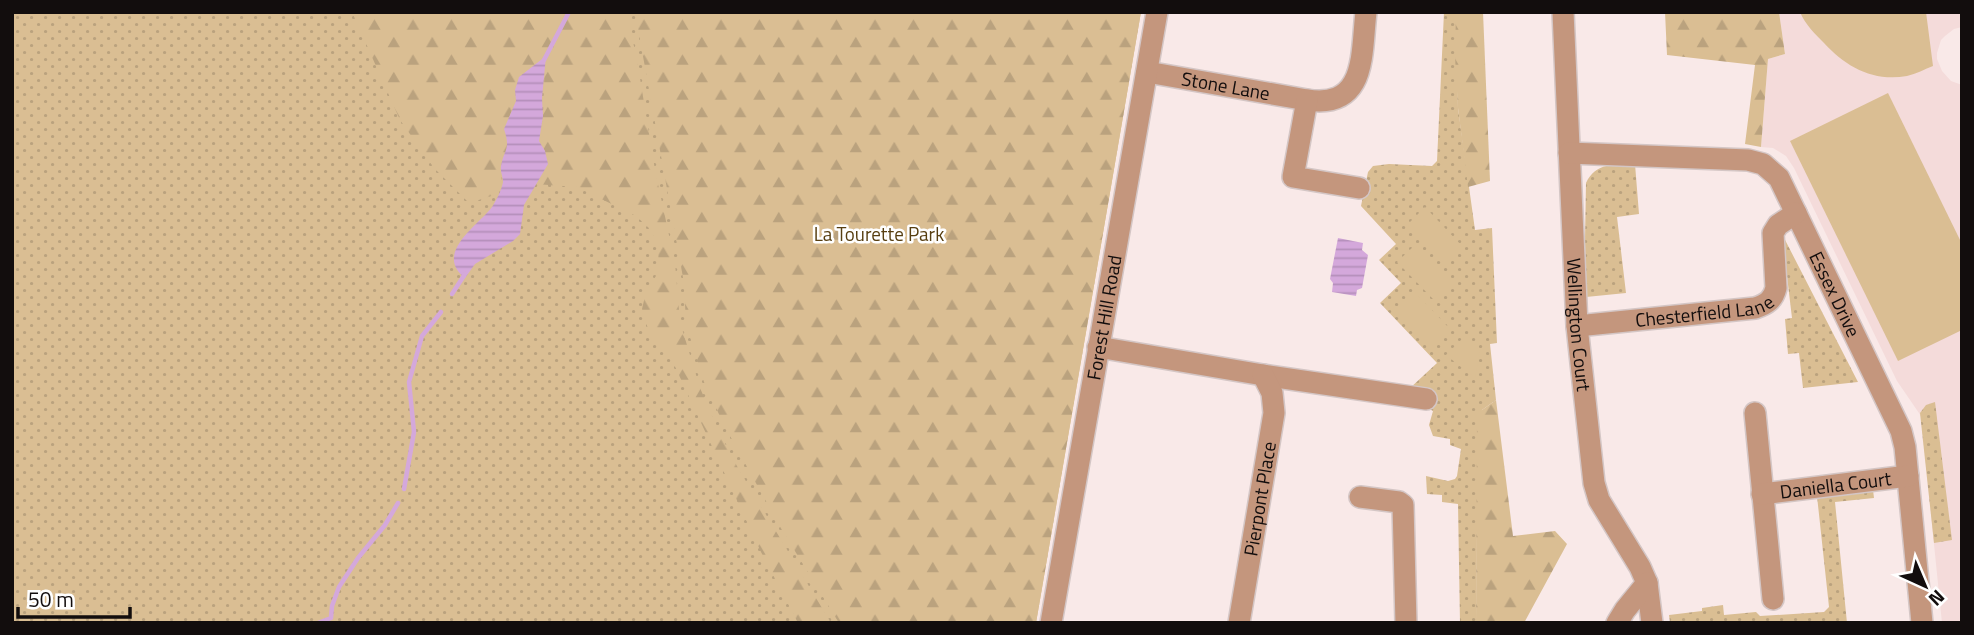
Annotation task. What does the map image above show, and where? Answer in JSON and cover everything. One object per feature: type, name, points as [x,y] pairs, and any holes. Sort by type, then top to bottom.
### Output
[{"type":"street","name":"Forest Hill Road","points":[[1051,623],[1157,12]]},
{"type":"street","name":"Stone Lane","points":[[1147,72],[1320,102],[1332,100],[1352,87],[1359,75],[1366,12]]},
{"type":"street","name":"Wellington Court","points":[[1563,12],[1577,326],[1594,483],[1600,500],[1647,583],[1652,623]]},
{"type":"street","points":[[1307,100],[1293,177],[1359,188]]},
{"type":"street","name":"Essex Drive","points":[[1569,153],[1748,160],[1769,167],[1779,178],[1892,409],[1905,447],[1922,623]]},
{"type":"street","name":"Chesterfield Lane","points":[[1577,326],[1763,305],[1770,301],[1776,288],[1773,233],[1778,225],[1796,213]]},
{"type":"street","points":[[1098,347],[1426,399]]},
{"type":"street","name":"Pierpont Place","points":[[1239,623],[1274,413],[1272,393],[1263,375]]},
{"type":"street","name":"Daniella Court","points":[[1755,413],[1773,599]]},
{"type":"street","name":"Daniella Court","points":[[1762,494],[1908,476]]},
{"type":"street","points":[[1360,497],[1399,502],[1402,505],[1406,623]]},
{"type":"street","points":[[1617,623],[1647,583]]},
{"type":"shaded area","points":[[1779,12],[1962,12],[1962,27],[1954,29],[1941,40],[1937,59],[1942,71],[1951,81],[1962,85],[1962,623],[1942,623],[1921,416],[1897,381],[1794,168],[1786,156],[1773,148],[1761,147],[1768,59],[1785,54]]},
{"type":"shaded area","points":[[546,56],[539,141],[548,164],[524,205],[520,234],[475,264],[465,278],[456,269],[456,249],[499,195],[503,182],[501,166],[507,145],[504,129],[516,101],[515,90],[519,77]]},
{"type":"shaded area","points":[[1338,238],[1363,243],[1362,250],[1368,255],[1362,288],[1357,290],[1356,296],[1332,292],[1333,283],[1330,279]]},
{"type":"green space","points":[[12,12],[1141,12],[1036,623],[12,623]]},
{"type":"green space","points":[[352,12],[627,12],[655,170],[675,263],[680,322],[700,388],[738,468],[831,623],[798,623],[760,550],[672,360],[648,329],[642,309],[646,292],[659,271],[658,248],[651,230],[636,216],[577,187],[535,184],[542,176],[545,151],[539,141],[543,116],[545,57],[519,77],[515,90],[516,101],[504,129],[508,149],[501,165],[502,183],[498,194],[469,203],[434,168],[400,120]]},
{"type":"green space","name":"La Tourette Park","points":[[635,12],[1141,12],[1036,623],[839,623],[779,525],[724,425],[704,382],[686,324],[684,283]]},
{"type":"green space","points":[[1444,12],[1456,12],[1458,108],[1475,230],[1492,228],[1497,343],[1490,344],[1496,400],[1482,410],[1476,623],[1460,623],[1458,504],[1442,502],[1442,495],[1427,494],[1426,476],[1448,481],[1455,479],[1461,449],[1450,445],[1450,439],[1433,436],[1429,425],[1433,411],[1409,389],[1437,363],[1380,303],[1401,283],[1379,260],[1396,244],[1361,206],[1368,172],[1373,166],[1432,166],[1437,161]]},
{"type":"green space","points":[[1456,12],[1483,12],[1490,181],[1468,187],[1458,108]]},
{"type":"green space","points":[[1665,12],[1779,12],[1785,54],[1768,59],[1761,147],[1745,144],[1755,65],[1667,55]]},
{"type":"green space","points":[[1800,12],[1926,12],[1933,66],[1910,75],[1895,77],[1861,71],[1832,52]]},
{"type":"green space","points":[[1888,93],[1962,244],[1962,330],[1898,361],[1790,141]]},
{"type":"green space","points":[[1635,164],[1639,214],[1617,217],[1626,293],[1586,297],[1586,183],[1600,168]]},
{"type":"green space","points":[[1425,207],[1462,246],[1444,263],[1407,225]]},
{"type":"green space","points":[[1782,234],[1858,382],[1803,388],[1799,353],[1788,354],[1785,319],[1792,318]]},
{"type":"green space","points":[[1415,245],[1452,283],[1434,300],[1397,262]]},
{"type":"green space","points":[[1415,292],[1451,330],[1434,347],[1397,309]]},
{"type":"green space","points":[[1467,334],[1480,352],[1475,378],[1446,355]]},
{"type":"green space","points":[[1496,400],[1513,536],[1555,531],[1567,544],[1524,623],[1476,623],[1477,416]]},
{"type":"green space","points":[[1935,402],[1952,540],[1934,543],[1920,413],[1926,405]]},
{"type":"green space","points":[[1873,490],[1874,498],[1835,502],[1847,623],[1670,623],[1669,615],[1723,605],[1724,615],[1824,612],[1829,607],[1817,496]]},
{"type":"waterway","points":[[544,60],[569,12]]},
{"type":"waterway","points":[[452,294],[465,274]]},
{"type":"waterway","points":[[404,489],[414,432],[409,382],[422,336],[441,312]]},
{"type":"waterway","points":[[318,623],[331,618],[339,587],[398,503]]}]
